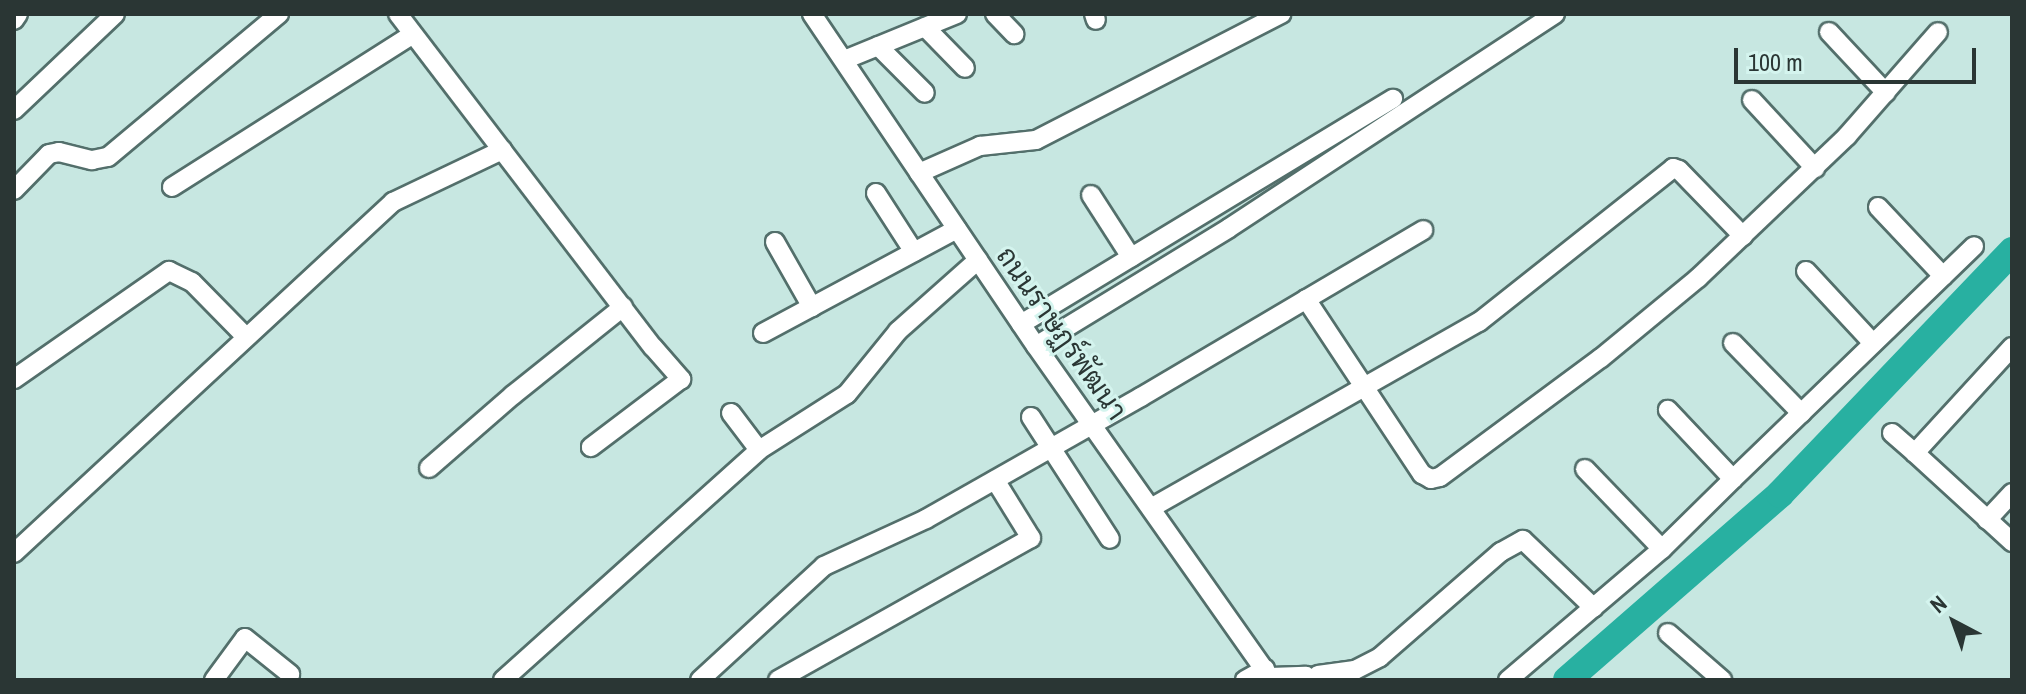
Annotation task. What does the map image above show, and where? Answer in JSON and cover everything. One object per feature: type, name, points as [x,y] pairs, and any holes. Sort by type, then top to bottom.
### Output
[{"type":"street","points":[[14,20],[18,14]]},
{"type":"street","points":[[14,110],[115,14]]},
{"type":"street","points":[[14,190],[49,154],[59,152],[92,160],[108,157],[279,14]]},
{"type":"street","points":[[398,14],[681,379],[591,447]]},
{"type":"street","name":"ถนนราษฏร์พัฒนา","points":[[812,14],[1036,346],[1269,675]]},
{"type":"street","points":[[844,60],[957,14]]},
{"type":"street","points":[[995,14],[1014,34]]},
{"type":"street","points":[[919,173],[980,146],[1044,136],[1281,14]]},
{"type":"street","points":[[1036,346],[1229,228],[1555,14]]},
{"type":"street","points":[[925,27],[965,68]]},
{"type":"street","points":[[1829,32],[1886,93]]},
{"type":"street","points":[[1306,299],[1422,474],[1431,479],[1440,477],[1601,358],[1743,236],[1815,168],[1938,32]]},
{"type":"street","points":[[172,187],[413,34]]},
{"type":"street","points":[[878,46],[925,93]]},
{"type":"street","points":[[1021,324],[1393,99]]},
{"type":"street","points":[[1752,100],[1815,168]]},
{"type":"street","points":[[14,553],[393,202],[502,150]]},
{"type":"street","points":[[1151,508],[1479,322],[1673,168],[1679,170],[1743,236]]},
{"type":"street","points":[[876,193],[914,252]]},
{"type":"street","points":[[1091,195],[1131,257]]},
{"type":"street","points":[[1878,207],[1943,276]]},
{"type":"street","points":[[763,333],[957,229]]},
{"type":"street","points":[[700,680],[824,566],[926,519],[1051,449],[1423,230]]},
{"type":"street","points":[[775,242],[812,307]]},
{"type":"street","points":[[1508,680],[1662,549],[1974,246]]},
{"type":"street","points":[[503,680],[759,450],[847,394],[898,331],[978,260]]},
{"type":"street","points":[[14,379],[169,271],[192,282],[245,336]]},
{"type":"street","points":[[1806,271],[1873,343]]},
{"type":"street","points":[[429,468],[623,307]]},
{"type":"street","points":[[1733,343],[1801,413]]},
{"type":"street","points":[[1915,453],[2012,347]]},
{"type":"street","points":[[1668,410],[1733,479]]},
{"type":"street","points":[[731,413],[759,450]]},
{"type":"street","points":[[1031,417],[1110,539]]},
{"type":"street","points":[[1892,433],[2012,542]]},
{"type":"street","points":[[1585,469],[1662,549]]},
{"type":"street","points":[[778,680],[1031,538],[995,480]]},
{"type":"street","points":[[1987,520],[2012,493]]},
{"type":"street","points":[[1245,680],[1269,675],[1312,675],[1355,670],[1380,657],[1501,552],[1523,540],[1594,608]]},
{"type":"street","points":[[1668,633],[1722,680]]},
{"type":"street","points":[[214,680],[245,638],[291,678]]},
{"type":"waterway","points":[[1567,680],[1780,494],[2012,251]]}]
